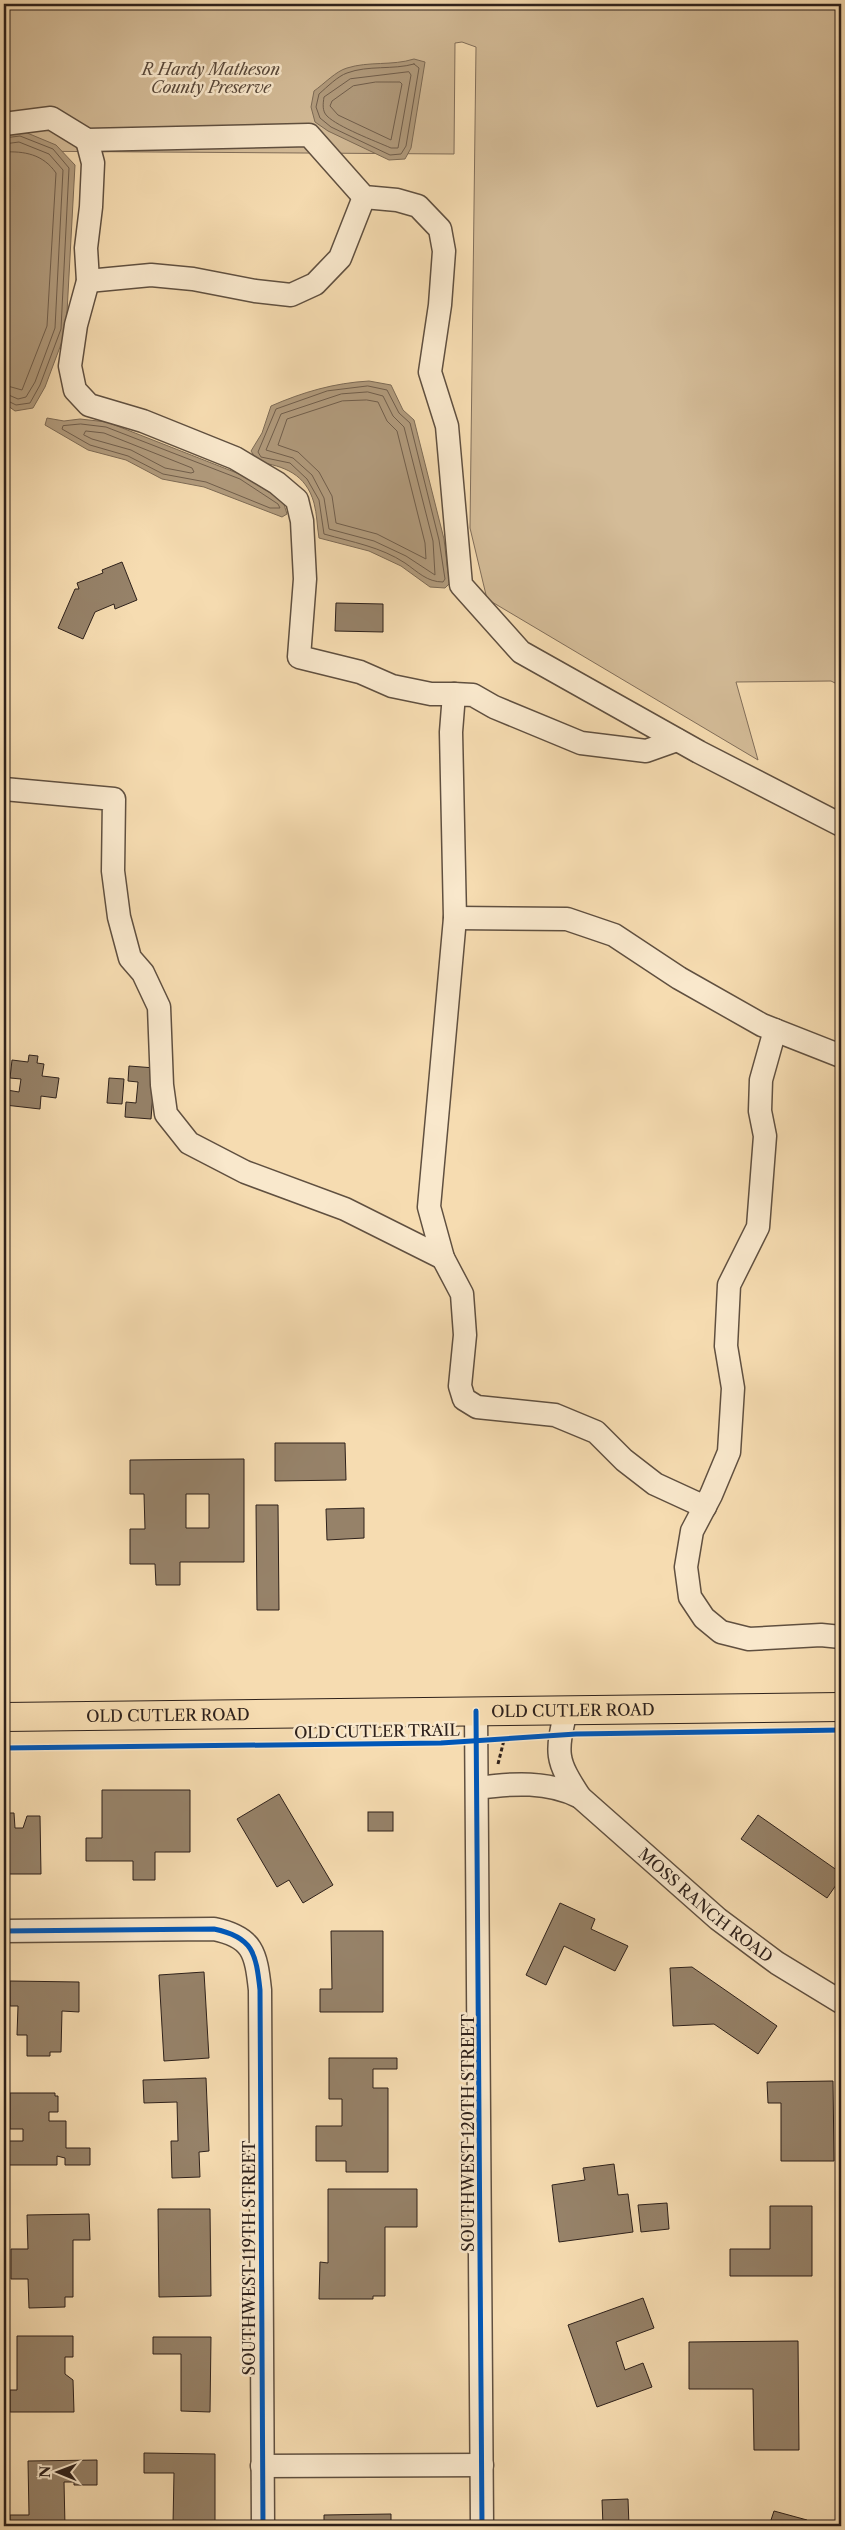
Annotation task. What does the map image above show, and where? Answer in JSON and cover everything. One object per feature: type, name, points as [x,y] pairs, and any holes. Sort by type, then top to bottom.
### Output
[{"type":"main road","name":"OLD CUTLER ROAD","points":[[4,1717],[841,1707]]},
{"type":"street","points":[[4,124],[51,118],[87,140],[310,135],[364,197],[397,200],[418,206],[440,229],[444,251],[440,305],[430,372],[447,426],[461,585],[522,652],[677,740],[841,825]]},
{"type":"street","points":[[87,140],[93,163],[91,207],[86,248],[88,281],[76,325],[70,366],[75,390],[89,405],[143,421],[235,458],[277,484],[297,500],[302,520],[305,579],[299,657],[360,672],[392,686],[431,694],[473,695],[494,707],[580,743],[646,751],[677,740]]},
{"type":"street","points":[[88,281],[151,275],[193,279],[291,295],[315,284],[340,258],[364,197]]},
{"type":"street","points":[[454,694],[451,732],[455,918],[429,1207],[443,1258],[462,1294],[465,1335],[460,1386],[464,1399],[477,1407],[555,1415],[596,1432],[624,1460],[655,1484],[705,1507]]},
{"type":"street","points":[[4,789],[114,799],[113,871],[119,917],[130,958],[142,972],[159,1007],[162,1085],[166,1114],[189,1143],[246,1172],[345,1209],[443,1258]]},
{"type":"street","points":[[455,918],[567,919],[614,935],[679,978],[762,1025],[841,1056]]},
{"type":"street","points":[[775,1030],[761,1080],[760,1112],[766,1136],[758,1227],[729,1285],[726,1346],[733,1388],[729,1452],[705,1507],[692,1531],[686,1568],[690,1597],[704,1618],[721,1632],[749,1639],[821,1635],[841,1637]]},
{"type":"street","name":"MOSS RANCH ROAD","points":[[566,1710],[560,1736],[559,1757],[566,1775],[580,1797],[718,1919],[777,1963],[841,2002]]},
{"type":"street","name":"SOUTHWEST 120TH STREET","points":[[476,1711],[482,2526]]},
{"type":"street","name":"MOSS RANCH ROAD","points":[[478,1788],[505,1784],[532,1784],[561,1789],[580,1797]]},
{"type":"street","name":"SOUTHWEST 119TH STREET","points":[[4,1931],[198,1928],[231,1933],[244,1940],[253,1952],[260,1990],[263,2526]]},
{"type":"street","points":[[262,2466],[482,2465]]},
{"type":"path","points":[[495,1771],[504,1740]]},
{"type":"green space","name":"R Hardy Matheson County Preserve","points":[[4,4],[841,4],[841,686],[831,681],[736,682],[758,760],[487,599],[470,528],[476,47],[462,42],[455,43],[454,154],[4,151]]},
{"type":"water","points":[[414,59],[425,62],[411,148],[405,159],[389,160],[328,131],[315,122],[311,107],[314,91],[339,72],[355,66]]},
{"type":"water","points":[[20,130],[56,145],[75,165],[66,331],[45,387],[33,408],[15,411],[4,403],[4,133]]},
{"type":"water","points":[[369,381],[391,385],[403,410],[414,420],[444,539],[448,573],[452,581],[445,588],[430,587],[401,566],[369,551],[319,538],[316,511],[306,485],[300,478],[285,469],[258,462],[251,451],[262,433],[271,406],[319,389]]},
{"type":"water","points":[[47,418],[64,421],[80,419],[107,422],[242,475],[283,501],[287,514],[282,517],[204,487],[162,479],[126,460],[88,450],[45,425]]},
{"type":"building","points":[[122,562],[137,600],[115,609],[114,604],[95,612],[83,639],[58,628],[75,589],[79,589],[77,583],[103,573],[102,570]]},
{"type":"building","points":[[336,603],[383,604],[383,632],[335,631]]},
{"type":"building","points":[[29,1055],[38,1056],[37,1063],[44,1064],[42,1076],[59,1078],[56,1098],[41,1096],[40,1109],[5,1105],[7,1090],[19,1092],[21,1079],[10,1078],[12,1060],[28,1062]]},
{"type":"building","points":[[129,1066],[155,1068],[151,1119],[125,1117],[126,1102],[136,1103],[138,1082],[128,1081]]},
{"type":"building","points":[[109,1078],[124,1079],[122,1104],[107,1103]]},
{"type":"building","points":[[275,1443],[345,1443],[346,1480],[275,1481]]},
{"type":"building","points":[[244,1459],[244,1562],[180,1562],[180,1585],[156,1585],[155,1564],[130,1564],[130,1529],[145,1529],[144,1494],[130,1494],[130,1460]],"holes":[[[186,1494],[209,1494],[209,1528],[186,1528]]]},
{"type":"building","points":[[256,1505],[278,1505],[279,1610],[257,1610]]},
{"type":"building","points":[[364,1508],[364,1538],[327,1540],[326,1509]]},
{"type":"building","points":[[102,1790],[190,1790],[190,1852],[155,1852],[155,1880],[133,1880],[133,1861],[86,1861],[86,1838],[102,1838]]},
{"type":"building","points":[[279,1794],[333,1885],[303,1903],[289,1880],[277,1887],[237,1819]]},
{"type":"building","points":[[368,1812],[393,1812],[393,1831],[368,1831]]},
{"type":"building","points":[[4,1813],[14,1813],[15,1828],[23,1828],[27,1816],[40,1816],[41,1874],[4,1874]]},
{"type":"building","points":[[758,1815],[841,1873],[841,1878],[827,1898],[741,1839]]},
{"type":"building","points":[[560,1903],[595,1919],[591,1929],[628,1946],[615,1971],[564,1946],[546,1985],[526,1975]]},
{"type":"building","points":[[331,1931],[383,1931],[383,2012],[320,2012],[320,1989],[332,1989]]},
{"type":"building","points":[[692,1967],[777,2026],[758,2054],[714,2024],[673,2026],[670,1968]]},
{"type":"building","points":[[204,1972],[209,2058],[164,2061],[159,1975]]},
{"type":"building","points":[[10,1981],[79,1982],[79,2012],[62,2011],[61,2052],[50,2052],[50,2056],[27,2056],[27,2035],[17,2035],[18,2006],[10,2006]]},
{"type":"building","points":[[329,2058],[397,2058],[397,2069],[373,2069],[373,2088],[388,2088],[388,2172],[346,2172],[346,2161],[316,2161],[316,2126],[342,2126],[342,2099],[329,2099]]},
{"type":"building","points":[[206,2078],[209,2151],[199,2152],[200,2177],[172,2178],[171,2141],[178,2141],[177,2102],[144,2103],[143,2080]]},
{"type":"building","points":[[833,2081],[834,2161],[781,2161],[781,2103],[768,2103],[767,2082]]},
{"type":"building","points":[[10,2093],[55,2093],[55,2096],[58,2096],[58,2112],[49,2112],[49,2121],[66,2121],[66,2148],[90,2148],[90,2165],[65,2165],[65,2158],[57,2156],[57,2165],[9,2165],[9,2141],[23,2141],[23,2129],[10,2129]]},
{"type":"building","points":[[614,2164],[618,2195],[628,2194],[633,2232],[559,2242],[552,2185],[585,2180],[583,2168]]},
{"type":"building","points":[[328,2189],[417,2189],[417,2227],[385,2227],[385,2296],[373,2296],[373,2299],[319,2299],[320,2262],[328,2263]]},
{"type":"building","points":[[667,2203],[669,2229],[641,2232],[638,2205]]},
{"type":"building","points":[[770,2206],[812,2206],[812,2276],[730,2276],[730,2249],[770,2249]]},
{"type":"building","points":[[158,2209],[210,2209],[211,2296],[159,2297]]},
{"type":"building","points":[[89,2214],[90,2240],[73,2240],[73,2297],[65,2297],[65,2307],[29,2308],[28,2279],[11,2279],[11,2249],[28,2249],[27,2215]]},
{"type":"building","points":[[643,2298],[654,2328],[616,2342],[625,2370],[643,2363],[652,2387],[597,2407],[568,2325]]},
{"type":"building","points":[[17,2336],[73,2336],[73,2357],[65,2357],[65,2374],[73,2380],[74,2412],[10,2412],[10,2390],[17,2390]]},
{"type":"building","points":[[153,2337],[211,2337],[210,2412],[181,2411],[181,2354],[153,2354]]},
{"type":"building","points":[[798,2341],[799,2450],[754,2450],[753,2389],[689,2389],[689,2342]]},
{"type":"building","points":[[144,2453],[215,2454],[215,2526],[133,2526],[133,2524],[173,2524],[174,2473],[144,2473]]},
{"type":"building","points":[[97,2460],[97,2485],[74,2485],[74,2482],[64,2482],[65,2526],[10,2526],[10,2515],[29,2515],[28,2461]]},
{"type":"building","points":[[628,2499],[629,2526],[603,2526],[602,2500]]},
{"type":"building","points":[[774,2511],[807,2520],[806,2526],[769,2526]]},
{"type":"building","points":[[391,2514],[391,2526],[324,2526],[324,2515]]},
{"type":"cycle path","points":[[476,1711],[482,2526]]},
{"type":"cycle path","name":"OLD CUTLER TRAIL","points":[[4,1748],[441,1743],[576,1734],[841,1730]]},
{"type":"cycle path","points":[[4,1931],[214,1929],[227,1932],[245,1942],[254,1957],[260,1990],[263,2526]]}]
